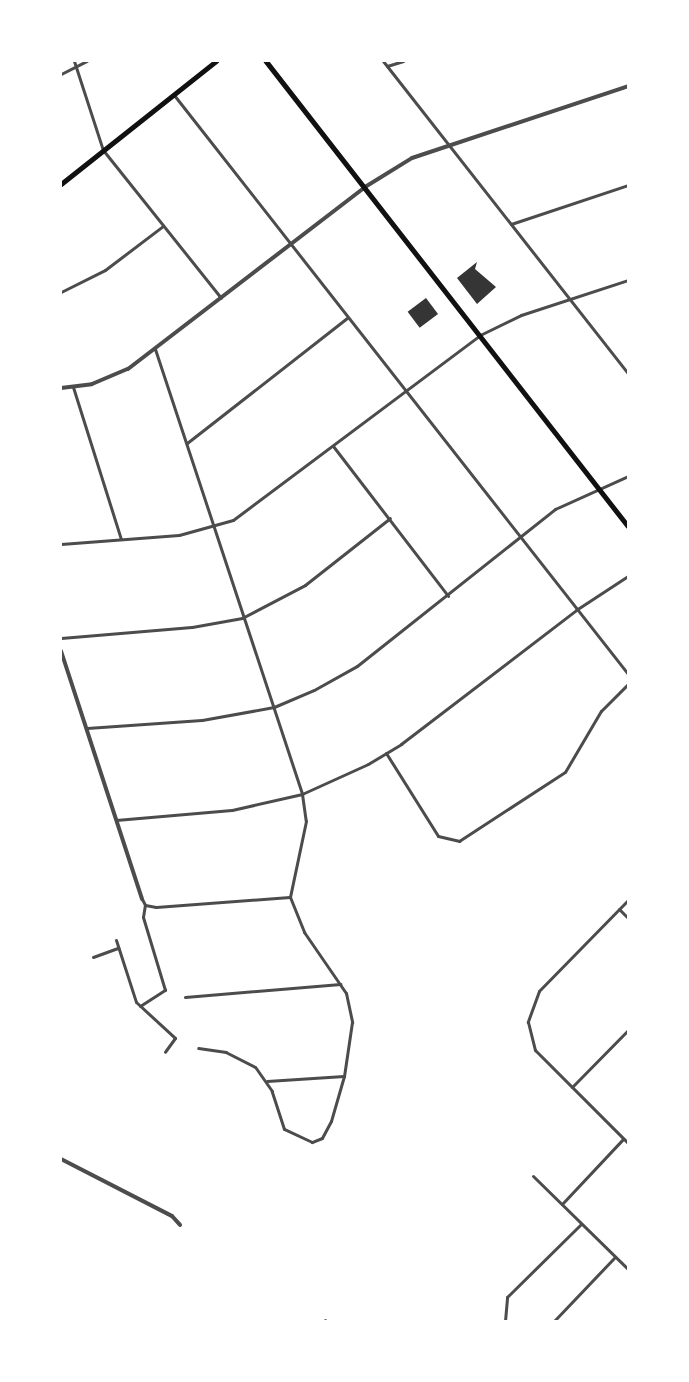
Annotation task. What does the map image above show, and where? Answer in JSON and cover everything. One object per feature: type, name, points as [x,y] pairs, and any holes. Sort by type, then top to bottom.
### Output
[{"type":"main road","points":[[61,184],[216,61]]},
{"type":"main road","points":[[266,61],[628,526]]},
{"type":"street","points":[[74,61],[103,150],[221,298]]},
{"type":"street","points":[[61,74],[77,69],[87,61]]},
{"type":"street","points":[[383,61],[628,373]]},
{"type":"street","points":[[388,66],[403,61]]},
{"type":"street","points":[[61,388],[111,378],[155,349],[365,187],[412,158],[628,86]]},
{"type":"street","points":[[173,94],[628,674]]},
{"type":"street","points":[[511,224],[628,185]]},
{"type":"street","points":[[61,292],[105,270],[163,226]]},
{"type":"street","points":[[61,544],[214,528],[256,507],[404,390],[480,335],[568,299],[628,280]]},
{"type":"street","points":[[187,443],[347,318]]},
{"type":"street","points":[[155,349],[187,443],[242,618],[274,707],[302,794],[306,821],[290,897],[304,932],[340,984],[352,1022],[344,1076],[325,1133],[312,1142],[284,1129],[267,1081],[242,1059],[198,1048]]},
{"type":"street","points":[[73,387],[121,539]]},
{"type":"street","points":[[333,446],[448,596]]},
{"type":"street","points":[[87,728],[202,720],[274,707],[356,666],[448,596],[518,536],[596,487],[628,476]]},
{"type":"street","points":[[61,638],[192,627],[242,618],[305,585],[390,518]]},
{"type":"street","points":[[116,820],[232,810],[302,794],[386,753],[576,610],[628,576]]},
{"type":"street","points":[[61,651],[145,905],[143,916],[165,990],[140,1006]]},
{"type":"street","points":[[386,753],[436,832],[445,842],[459,842],[543,789],[577,758],[601,711],[628,684]]},
{"type":"street","points":[[145,905],[290,897]]},
{"type":"street","points":[[628,900],[539,991],[530,1008],[532,1045],[628,1144]]},
{"type":"street","points":[[619,909],[628,918]]},
{"type":"street","points":[[116,940],[140,1006],[175,1038],[165,1052]]},
{"type":"street","points":[[93,957],[118,948]]},
{"type":"street","points":[[185,997],[340,984]]},
{"type":"street","points":[[572,1087],[628,1030]]},
{"type":"street","points":[[267,1081],[344,1076]]},
{"type":"street","points":[[562,1204],[623,1139]]},
{"type":"street","points":[[61,1159],[180,1225]]},
{"type":"street","points":[[533,1176],[628,1269]]},
{"type":"street","points":[[505,1321],[507,1297],[581,1224]]},
{"type":"street","points":[[554,1321],[615,1257]]},
{"type":"building","points":[[477,262],[475,269],[496,287],[477,304],[457,278]]},
{"type":"building","points":[[426,298],[438,314],[420,328],[408,312]]}]
